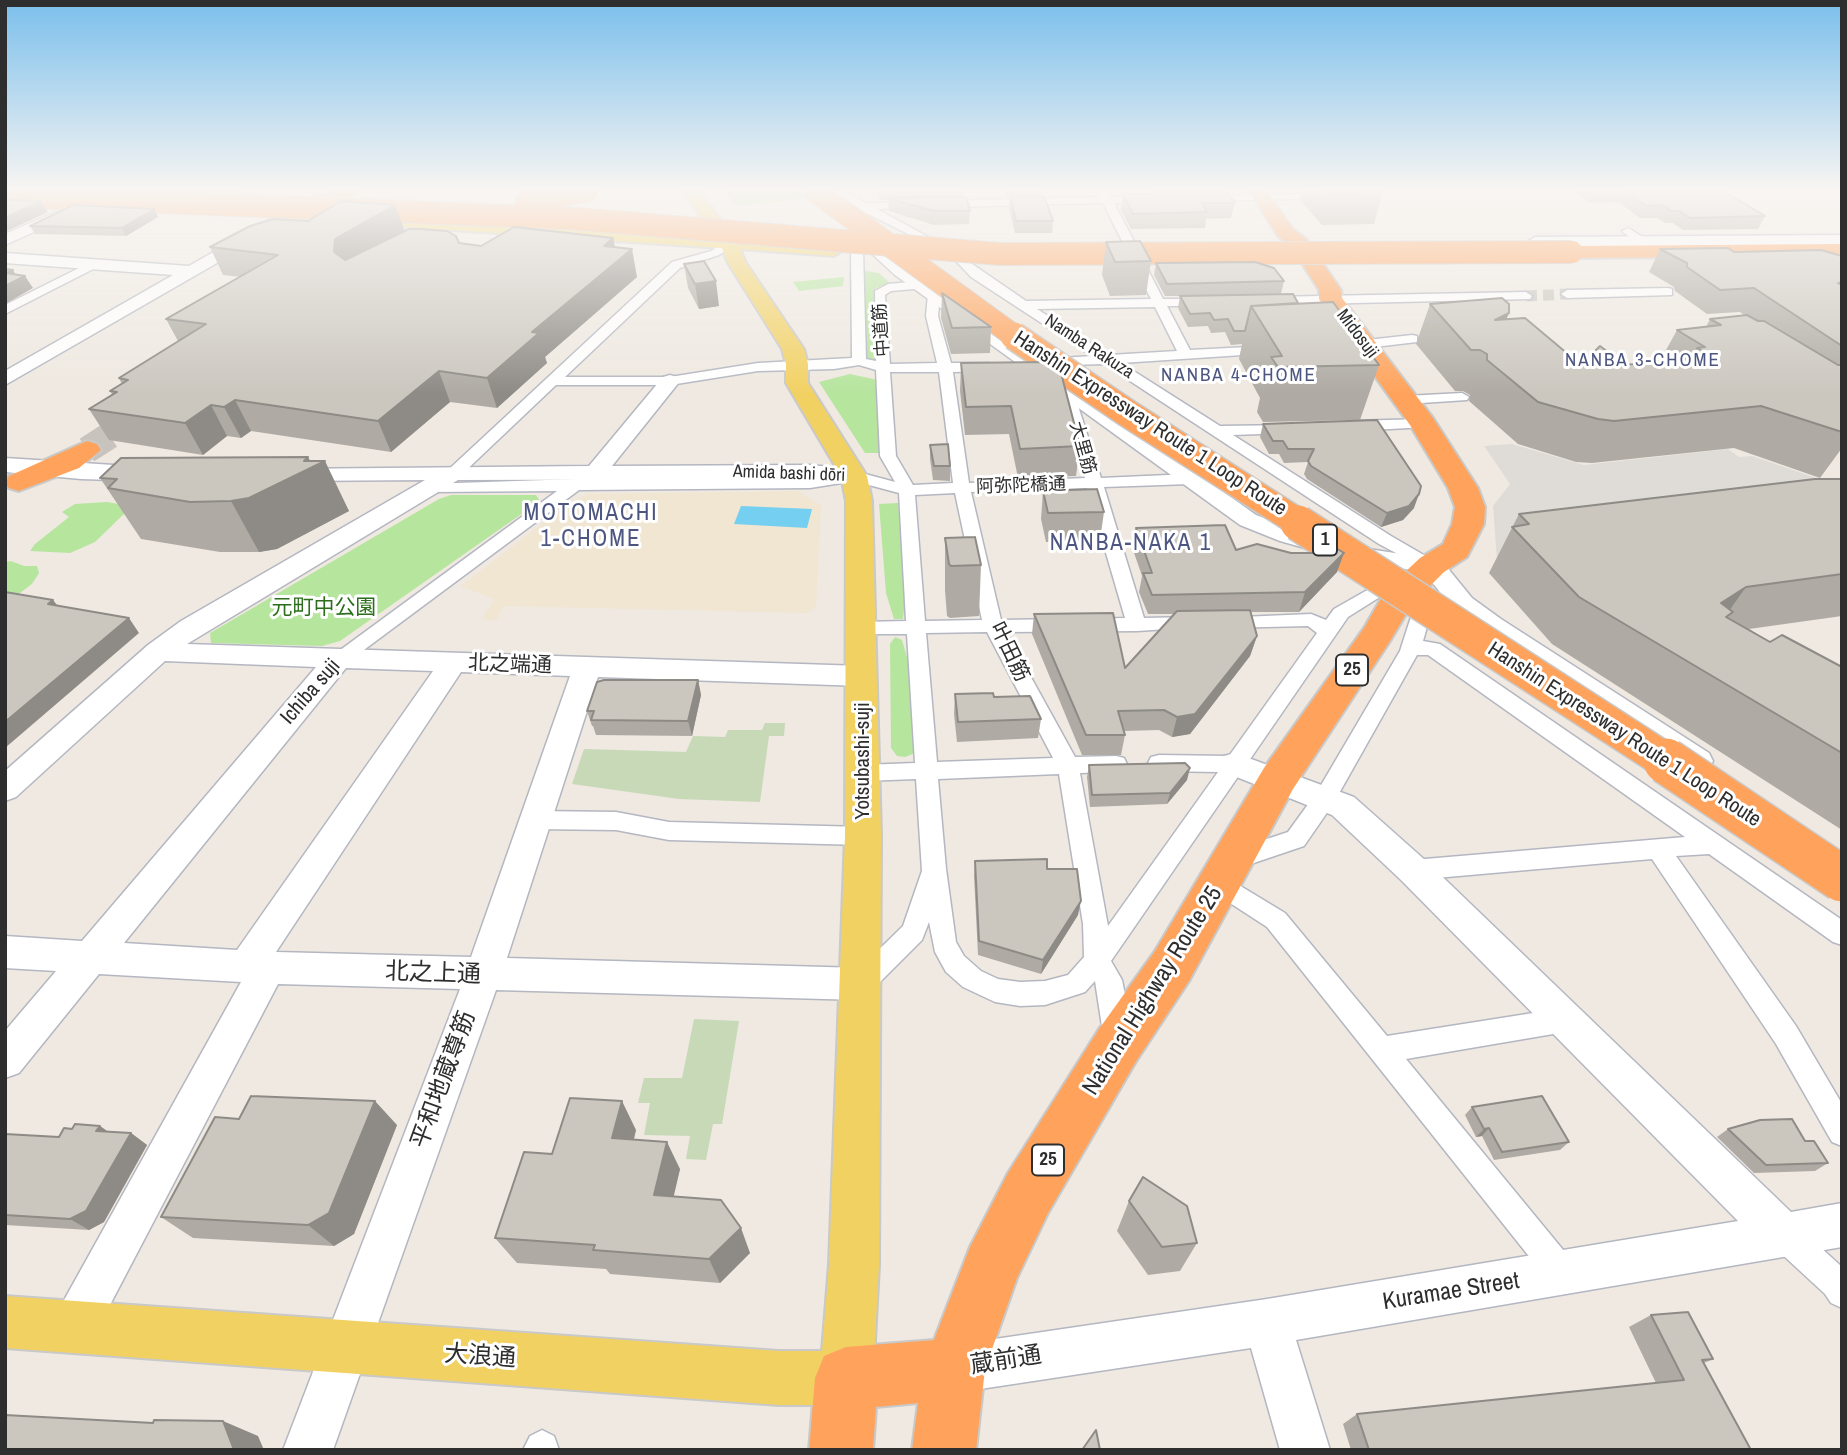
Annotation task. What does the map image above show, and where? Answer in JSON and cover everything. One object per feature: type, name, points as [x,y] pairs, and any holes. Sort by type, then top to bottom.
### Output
[{"type":"highway","points":[[870,259],[904,274],[1027,361]]},
{"type":"highway","name":"Hanshin Expressway Route 1 Loop Route","points":[[900,259],[1027,361],[1127,413],[1599,716],[1842,879]]},
{"type":"highway","points":[[986,259],[1099,259]]},
{"type":"highway","name":"Midosuji","points":[[1310,259],[1330,290],[1331,299],[1423,424],[1463,488],[1470,507],[1468,524],[1456,550],[1432,565]]},
{"type":"highway","points":[[10,476],[50,470],[87,450]]},
{"type":"highway","name":"National Highway Route 25","points":[[944,1450],[954,1369],[991,1268],[1028,1193],[1117,1046],[1172,966],[1278,779],[1378,632],[1398,598],[1432,565]]},
{"type":"highway","name":"大浪通","points":[[846,1378],[954,1369]]},
{"type":"highway","points":[[841,1450],[846,1378]]},
{"type":"main road","name":"Yotsubashi-suji","points":[[735,259],[793,349],[797,364],[797,383],[854,476],[859,501],[863,773],[861,984],[854,1265],[846,1378]]},
{"type":"main road","points":[[951,259],[962,261],[1007,259]]},
{"type":"main road","name":"大浪通","points":[[5,1322],[779,1378],[846,1378]]},
{"type":"street","points":[[19,259],[191,271]]},
{"type":"street","points":[[5,379],[212,259]]},
{"type":"street","points":[[5,393],[231,259]]},
{"type":"street","points":[[5,789],[158,652],[191,627],[442,480],[676,265],[696,259]]},
{"type":"street","name":"中道筋","points":[[857,259],[859,361]]},
{"type":"street","points":[[892,259],[928,289],[1248,520],[1289,536],[1353,554],[1432,565],[1463,604],[1491,625],[1842,855]]},
{"type":"street","points":[[1137,259],[1185,354]]},
{"type":"street","name":"Namba Rakuza","points":[[962,261],[975,274],[1385,540],[1432,565]]},
{"type":"street","points":[[5,310],[97,264]]},
{"type":"street","name":"中道筋","points":[[884,368],[879,294],[888,288],[928,289]]},
{"type":"street","name":"叶田筋","points":[[928,289],[945,367],[962,488],[993,626],[1068,765],[1095,924],[1097,961]]},
{"type":"street","points":[[1567,294],[1668,292]]},
{"type":"street","points":[[1256,301],[1526,296]]},
{"type":"street","points":[[1026,305],[1215,302]]},
{"type":"street","points":[[1340,346],[1412,339]]},
{"type":"street","points":[[552,381],[670,381],[758,367],[834,365],[859,361],[884,368],[945,367],[1288,349]]},
{"type":"street","points":[[884,368],[888,456],[908,490],[906,500],[934,869],[944,944],[955,964],[972,979],[995,990],[1020,994],[1045,993],[1076,984],[1097,961],[1341,613],[1382,587],[1432,565]]},
{"type":"street","name":"Ichiba suji","points":[[5,1060],[338,659],[585,479],[670,381]]},
{"type":"street","name":"大里筋","points":[[1066,390],[1092,484],[1137,625]]},
{"type":"street","points":[[1406,400],[1462,397]]},
{"type":"street","points":[[1342,426],[1423,424]]},
{"type":"street","points":[[1217,431],[1303,428]]},
{"type":"street","points":[[10,476],[166,481],[50,470]]},
{"type":"street","name":"Amida bashi dōri","points":[[273,481],[585,479],[809,472],[854,476]]},
{"type":"street","name":"阿弥陀橋通","points":[[854,476],[908,490],[1190,480]]},
{"type":"street","points":[[1432,565],[1423,614],[1410,651],[1325,798],[1296,839],[1226,871],[1276,919],[1562,1273]]},
{"type":"street","points":[[862,628],[1311,620],[1321,625],[1326,632]]},
{"type":"street","points":[[1410,651],[1420,647],[1433,649],[1842,934]]},
{"type":"street","name":"北之端通","points":[[158,652],[862,676]]},
{"type":"street","points":[[74,1327],[257,967],[453,663]]},
{"type":"street","name":"平和地蔵尊筋","points":[[308,1450],[483,976],[587,668]]},
{"type":"street","points":[[863,773],[1209,762],[1235,764],[1343,806],[1413,870],[1782,1234],[1836,1283],[1842,1293]]},
{"type":"street","points":[[535,820],[616,821],[669,831],[863,836]]},
{"type":"street","points":[[1413,870],[1711,844]]},
{"type":"street","points":[[1659,850],[1786,1035],[1842,1132]]},
{"type":"street","points":[[861,984],[913,932],[934,869]]},
{"type":"street","name":"北之上通","points":[[5,952],[257,967],[483,976],[861,984]]},
{"type":"street","points":[[1097,961],[1109,980],[1115,1010],[1117,1046]]},
{"type":"street","points":[[1381,1051],[1565,1020]]},
{"type":"street","name":"Kuramae Street","points":[[1267,1322],[1842,1225]]},
{"type":"street","points":[[1267,1322],[1305,1450]]},
{"type":"street","name":"蔵前通","points":[[954,1369],[1267,1322]]},
{"type":"shaded area","points":[[1512,444],[1584,465],[1728,449],[1739,457],[1752,456],[1825,481],[1782,525],[1497,560],[1493,506],[1510,484],[1484,446]]},
{"type":"shaded area","points":[[798,491],[821,505],[816,607],[809,613],[504,606],[496,620],[482,619],[494,599],[461,586],[570,502],[588,494]]},
{"type":"green space","points":[[865,271],[879,273],[891,284],[876,288],[874,292],[877,359],[874,360],[866,359]]},
{"type":"green space","points":[[844,277],[843,286],[799,291],[793,282]]},
{"type":"green space","points":[[850,374],[878,380],[880,453],[865,453],[819,382]]},
{"type":"green space","name":"元町中公園","points":[[451,495],[536,495],[540,501],[340,641],[322,646],[211,643],[210,633],[439,499]]},
{"type":"green space","points":[[107,502],[124,505],[127,511],[95,542],[70,553],[30,551],[69,517],[62,512],[75,504]]},
{"type":"green space","points":[[898,503],[906,592],[903,619],[894,619],[886,593],[879,504]]},
{"type":"green space","points":[[11,561],[24,566],[37,566],[39,573],[32,584],[5,604],[5,562]]},
{"type":"green space","points":[[895,637],[902,640],[911,671],[917,747],[913,754],[905,757],[897,756],[891,748],[890,644]]},
{"type":"green space","points":[[765,723],[785,723],[784,736],[769,736],[760,802],[679,799],[572,784],[584,749],[686,752],[693,736],[725,737],[728,730],[762,730]]},
{"type":"green space","points":[[694,1019],[739,1021],[722,1124],[713,1124],[706,1160],[686,1159],[690,1136],[644,1135],[650,1103],[638,1103],[644,1078],[682,1078]]},
{"type":"water","points":[[741,506],[812,509],[807,528],[734,524]]},
{"type":"building","points":[[271,259],[620,259],[532,332],[539,333],[487,378],[439,371],[378,421],[235,400],[224,407],[211,405],[185,423],[89,409],[117,392],[110,391],[128,380],[119,378],[206,324],[166,319]]},
{"type":"building","points":[[1114,259],[1151,261],[1115,262]]},
{"type":"building","points":[[1679,259],[1842,259],[1842,282],[1838,283],[1842,285],[1842,346],[1754,288],[1720,290],[1687,267],[1687,263]]},
{"type":"building","points":[[704,261],[716,281],[695,284],[684,264]]},
{"type":"building","points":[[1255,262],[1274,268],[1284,281],[1167,284],[1156,263]]},
{"type":"building","points":[[5,269],[13,270],[6,273],[25,276],[5,286]]},
{"type":"building","points":[[942,293],[991,327],[952,328]]},
{"type":"building","points":[[1293,294],[1298,303],[1251,306],[1245,331],[1234,331],[1228,319],[1214,320],[1210,313],[1190,314],[1180,296]]},
{"type":"building","points":[[1502,298],[1509,304],[1509,313],[1495,320],[1525,318],[1581,365],[1600,346],[1625,365],[1711,356],[1697,348],[1705,347],[1677,330],[1721,325],[1710,319],[1747,315],[1764,321],[1842,365],[1842,432],[1761,406],[1614,421],[1538,402],[1487,360],[1487,354],[1480,350],[1471,350],[1430,304]]},
{"type":"building","points":[[1333,302],[1379,365],[1278,367],[1271,357],[1282,356],[1251,306]]},
{"type":"building","points":[[1044,362],[1061,373],[1080,446],[1020,449],[1011,406],[966,407],[961,363]]},
{"type":"building","points":[[1377,420],[1421,486],[1419,494],[1409,506],[1387,513],[1311,466],[1308,461],[1314,449],[1288,449],[1283,441],[1273,441],[1263,424]]},
{"type":"building","points":[[948,444],[950,466],[934,466],[930,445]]},
{"type":"building","points":[[308,457],[304,461],[325,461],[249,498],[231,501],[190,502],[108,488],[117,479],[100,478],[121,458]]},
{"type":"building","points":[[1815,479],[1842,479],[1842,574],[1746,587],[1721,603],[1733,612],[1726,617],[1770,642],[1782,635],[1842,667],[1842,753],[1579,597],[1512,527],[1529,524],[1519,514]]},
{"type":"building","points":[[1097,489],[1104,512],[1048,513],[1043,491]]},
{"type":"building","points":[[1225,525],[1236,550],[1257,544],[1291,553],[1318,553],[1336,548],[1344,553],[1305,592],[1152,595],[1143,573],[1152,573],[1136,528]]},
{"type":"building","points":[[975,537],[981,565],[951,566],[945,538]]},
{"type":"building","points":[[5,592],[53,600],[48,604],[129,618],[5,722]]},
{"type":"building","points":[[1250,610],[1257,636],[1195,714],[1177,717],[1164,710],[1118,711],[1125,735],[1086,735],[1034,614],[1113,613],[1125,668],[1177,611]]},
{"type":"building","points":[[698,680],[688,721],[591,720],[594,711],[587,711],[597,682]]},
{"type":"building","points":[[993,693],[994,697],[1030,696],[1041,719],[958,722],[955,694]]},
{"type":"building","points":[[1185,763],[1190,768],[1170,793],[1092,795],[1089,765]]},
{"type":"building","points":[[1047,859],[1047,869],[1077,869],[1081,901],[1043,960],[979,941],[975,861]]},
{"type":"building","points":[[251,1096],[375,1101],[329,1213],[308,1225],[161,1217],[215,1117],[239,1119]]},
{"type":"building","points":[[1542,1096],[1569,1142],[1502,1152],[1489,1128],[1484,1129],[1472,1107]]},
{"type":"building","points":[[570,1098],[622,1101],[612,1138],[667,1142],[654,1195],[721,1200],[741,1228],[709,1259],[593,1250],[595,1245],[495,1238],[524,1152],[552,1154]]},
{"type":"building","points":[[1792,1119],[1805,1141],[1814,1141],[1828,1163],[1766,1165],[1728,1129],[1760,1120]]},
{"type":"building","points":[[75,1124],[100,1126],[96,1131],[131,1133],[86,1211],[70,1219],[5,1215],[5,1134],[59,1137],[64,1128],[72,1129]]},
{"type":"building","points":[[1143,1177],[1187,1206],[1197,1243],[1162,1247],[1129,1201]]},
{"type":"building","points":[[1688,1312],[1713,1359],[1702,1360],[1751,1450],[1369,1450],[1357,1414],[1684,1380],[1651,1315]]},
{"type":"building","points":[[5,1415],[153,1423],[154,1420],[223,1421],[234,1450],[5,1450]]},
{"type":"building","points":[[1096,1430],[1100,1450],[1082,1450]]},
{"type":"tunnel","points":[[1526,296],[1567,294]]},
{"type":"tunnel","points":[[87,450],[151,409]]},
{"type":"district","name":"NANBA 3-CHOME","points":[[1643,361]]},
{"type":"district","name":"NANBA 4-CHOME","points":[[1239,376]]},
{"type":"district","name":"MOTOMACHI 1-CHOME","points":[[591,527]]},
{"type":"district","name":"NANBA-NAKA 1","points":[[1131,544]]}]
